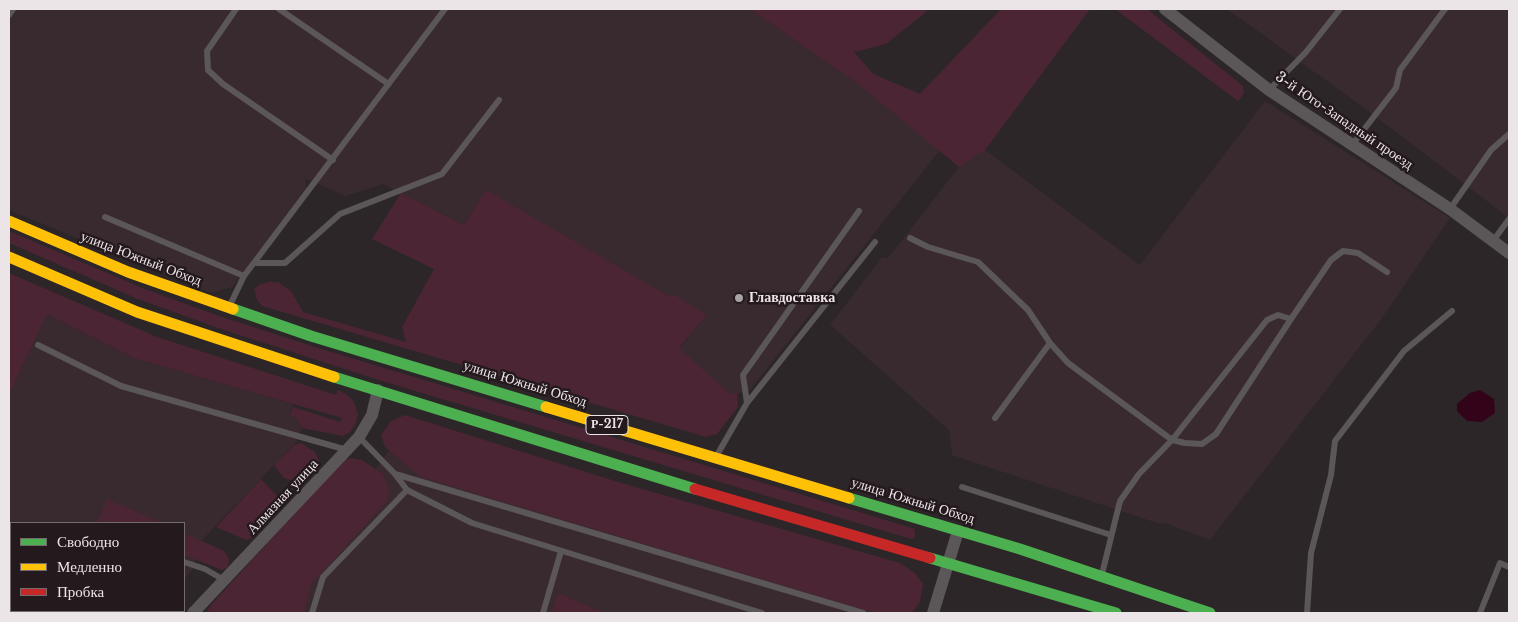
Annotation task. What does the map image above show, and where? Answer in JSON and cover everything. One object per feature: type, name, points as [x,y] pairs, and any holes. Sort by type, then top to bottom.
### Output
[{"type":"main road","name":"улица Южный Обход","points":[[9,221],[128,272],[311,336],[1020,549],[1210,613]]},
{"type":"main road","name":"Р-217","points":[[9,257],[137,312],[257,353],[948,565],[1116,613]]},
{"type":"street","name":"3-й Юго-Западный проезд","points":[[1166,9],[1269,90],[1450,209],[1509,253]]},
{"type":"street","name":"Алмазная улица","points":[[193,613],[359,437],[372,415],[378,390]]},
{"type":"street","points":[[932,613],[958,531]]},
{"type":"lane","points":[[9,14],[13,9]]},
{"type":"lane","points":[[236,9],[207,51],[208,70],[223,84],[333,160]]},
{"type":"lane","points":[[279,9],[387,83]]},
{"type":"lane","points":[[228,308],[244,276],[333,160],[387,83],[445,9]]},
{"type":"lane","points":[[1269,90],[1306,52],[1340,9]]},
{"type":"lane","points":[[1352,145],[1396,88],[1400,70],[1445,9]]},
{"type":"lane","points":[[254,263],[285,263],[340,214],[442,174],[499,100]]},
{"type":"lane","points":[[1450,209],[1491,150],[1509,134]]},
{"type":"lane","points":[[747,403],[743,375],[859,211]]},
{"type":"lane","points":[[105,217],[244,276]]},
{"type":"lane","points":[[1494,241],[1509,219]]},
{"type":"lane","points":[[910,238],[928,247],[978,262],[1028,310],[1050,343],[1068,363],[1172,440],[1202,444],[1216,434],[1331,260],[1344,251],[1358,253],[1387,272]]},
{"type":"lane","points":[[715,458],[747,403],[875,242]]},
{"type":"lane","points":[[1307,613],[1311,553],[1331,474],[1335,441],[1404,351],[1452,311]]},
{"type":"lane","points":[[1101,577],[1120,501],[1139,474],[1172,440],[1267,320],[1278,315],[1291,318]]},
{"type":"lane","points":[[995,418],[1050,343]]},
{"type":"lane","points":[[38,345],[121,386],[347,450]]},
{"type":"lane","points":[[359,437],[395,474],[407,490],[472,523],[762,613]]},
{"type":"lane","points":[[395,474],[863,613]]},
{"type":"lane","points":[[962,487],[1111,535]]},
{"type":"lane","points":[[312,613],[323,577],[407,490]]},
{"type":"lane","points":[[544,613],[561,551]]},
{"type":"lane","points":[[185,562],[205,569],[226,580]]},
{"type":"lane","points":[[1480,613],[1500,563],[1509,567]]},
{"type":"shaded area","points":[[9,9],[750,9],[858,84],[940,150],[750,390],[731,395],[679,349],[707,315],[677,296],[667,295],[486,191],[464,225],[383,184],[345,196],[305,178],[306,188],[232,287],[211,293],[9,210]]},
{"type":"shaded area","points":[[750,9],[926,9],[926,12],[886,44],[854,52],[873,74],[920,94],[1001,9],[1090,9],[985,150],[959,167],[858,84]]},
{"type":"shaded area","points":[[1115,9],[1147,9],[1243,86],[1244,93],[1238,101]]},
{"type":"shaded area","points":[[1227,9],[1509,9],[1509,218],[1363,107]]},
{"type":"shaded area","points":[[1265,101],[1450,218],[1382,318],[1210,540],[1168,524],[1157,523],[952,455],[949,430],[830,325],[882,257],[888,258],[959,167],[985,150],[1140,265]]},
{"type":"shaded area","points":[[486,190],[667,295],[677,296],[707,315],[679,348],[731,395],[737,392],[738,407],[717,434],[706,437],[262,306],[257,300],[254,289],[268,282],[278,282],[291,291],[303,312],[406,342],[402,327],[434,269],[372,239],[401,193],[464,225]]},
{"type":"shaded area","points":[[9,231],[142,288],[222,317],[915,529],[915,537],[911,539],[382,381],[218,328],[138,299],[9,243]]},
{"type":"shaded area","points":[[9,273],[157,337],[336,395],[338,390],[346,394],[354,402],[358,414],[356,423],[350,432],[343,436],[302,428],[297,419],[290,415],[293,407],[340,422],[342,418],[134,358],[47,314],[9,395]]},
{"type":"shaded area","points":[[47,314],[134,358],[293,404],[290,415],[297,419],[302,428],[296,442],[200,542],[193,569],[185,579],[185,522],[10,522],[10,612],[154,612],[9,613],[9,395]]},
{"type":"shaded area","points":[[1480,390],[1494,399],[1495,413],[1482,422],[1467,421],[1457,411],[1457,404],[1470,393]]},
{"type":"shaded area","points":[[405,415],[618,482],[900,563],[915,573],[923,584],[920,602],[912,613],[875,613],[421,477],[385,447],[381,435],[391,421]]},
{"type":"shaded area","points":[[301,443],[315,452],[319,461],[316,470],[302,483],[284,478],[274,465],[294,445]]},
{"type":"shaded area","points":[[392,446],[891,613],[239,613],[374,471]]},
{"type":"shaded area","points":[[344,459],[362,460],[383,474],[389,488],[388,500],[311,584],[304,613],[206,613],[211,605]]},
{"type":"shaded area","points":[[261,479],[277,496],[280,505],[252,538],[246,540],[216,527]]},
{"type":"shaded area","points":[[107,499],[160,522],[97,522]]},
{"type":"shaded area","points":[[185,533],[224,551],[229,559],[228,567],[222,570],[185,555]]},
{"type":"shaded area","points":[[558,593],[601,612],[601,613],[552,613]]},
{"type":"traffic: fast","points":[[233,309],[311,336],[546,407]]},
{"type":"traffic: fast","points":[[334,377],[695,489]]},
{"type":"traffic: fast","points":[[849,498],[1020,549],[1210,613]]},
{"type":"traffic: fast","points":[[930,558],[1116,613]]},
{"type":"traffic: slow","points":[[9,221],[128,272],[233,309]]},
{"type":"traffic: slow","points":[[9,257],[137,312],[334,377]]},
{"type":"traffic: slow","points":[[546,407],[849,498]]},
{"type":"traffic: jam","points":[[695,489],[930,558]]},
{"type":"place","name":"Главдоставка","points":[[739,298]]}]
